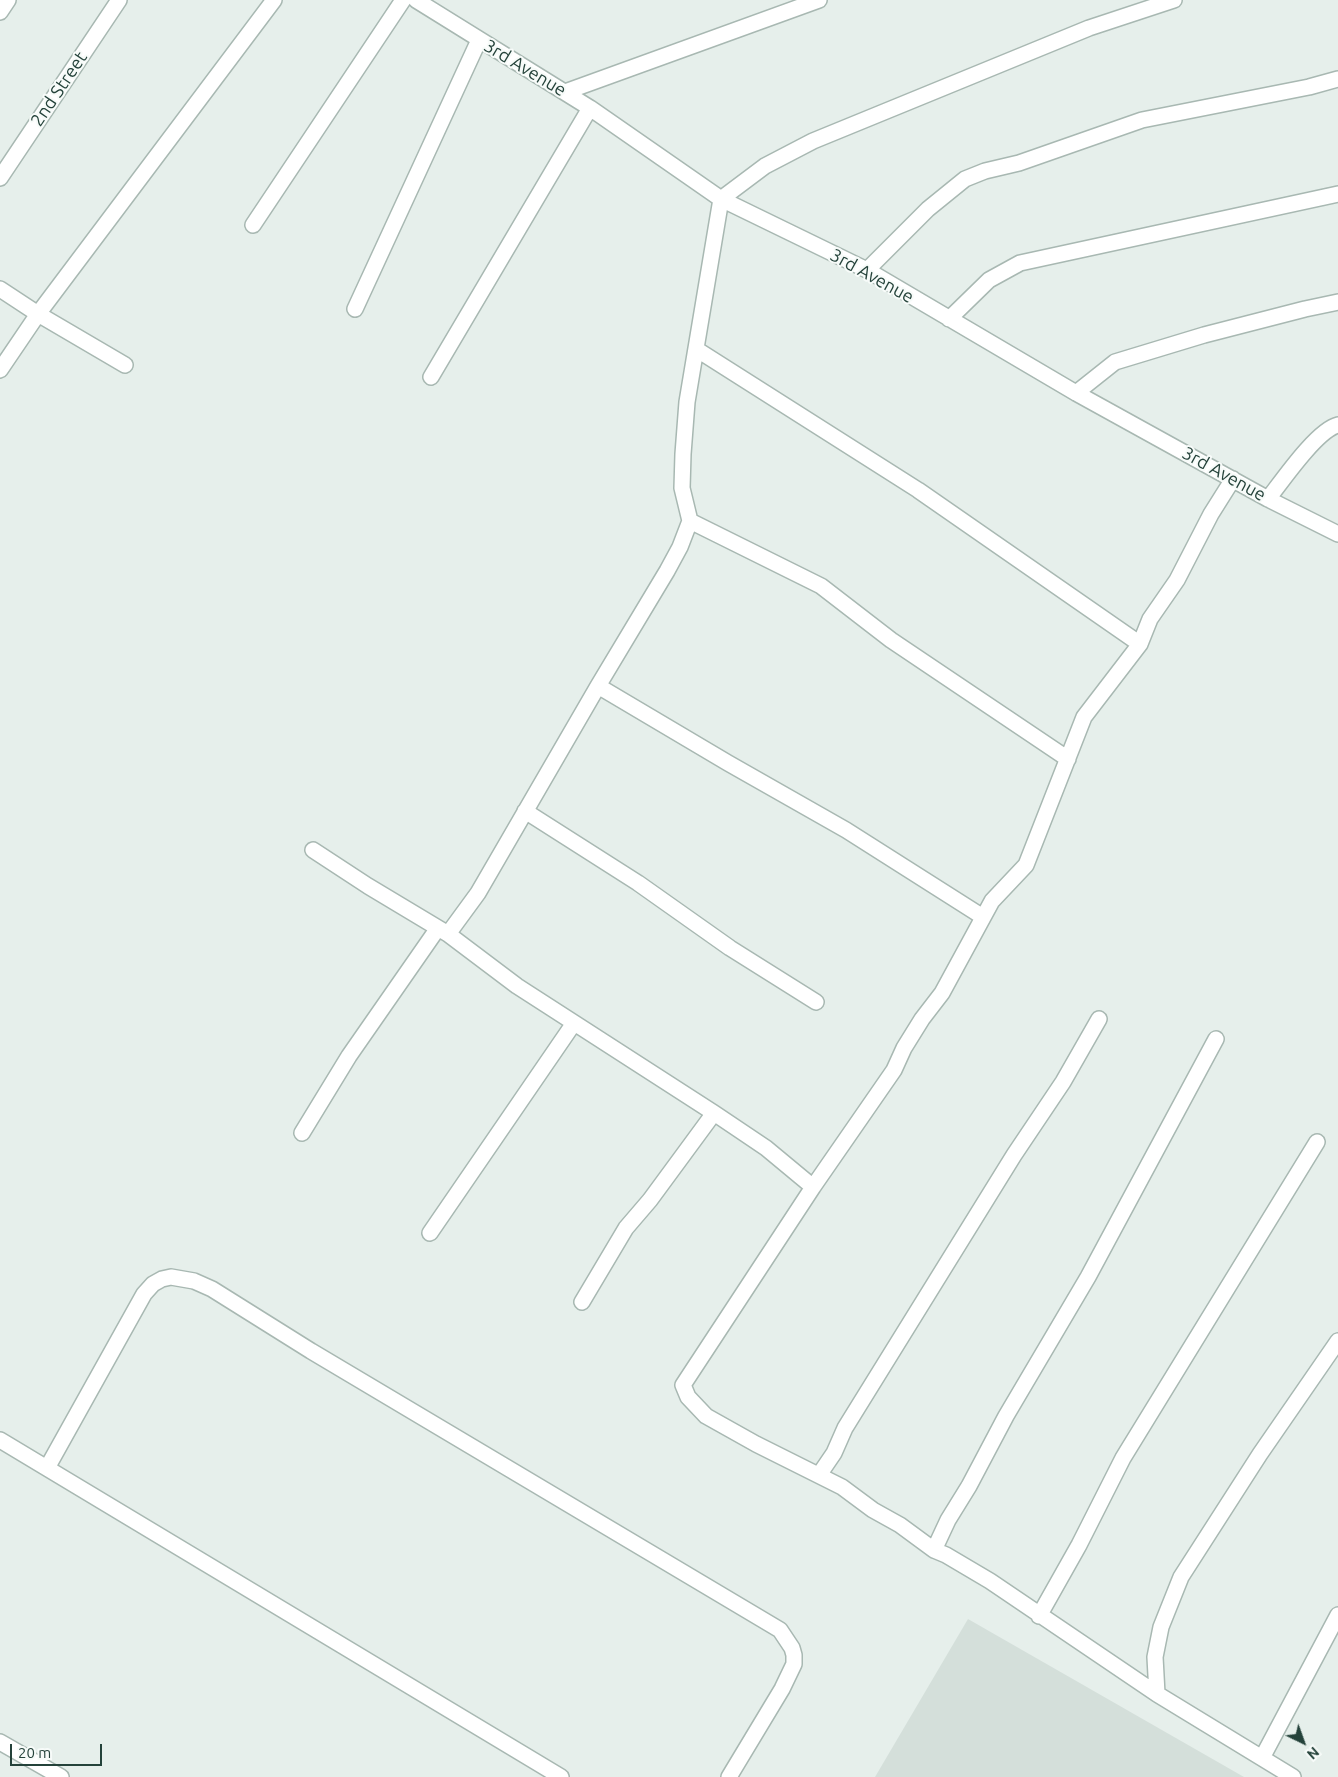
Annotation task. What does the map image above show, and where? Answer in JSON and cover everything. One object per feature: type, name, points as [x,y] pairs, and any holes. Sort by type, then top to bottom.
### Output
[{"type":"street","points":[[0,12],[8,0]]},
{"type":"street","name":"2nd Street","points":[[0,178],[119,0]]},
{"type":"street","points":[[0,370],[38,314],[274,0]]},
{"type":"street","points":[[253,224],[403,0]]},
{"type":"street","name":"3rd Avenue","points":[[416,0],[590,108],[721,199],[867,270],[1076,393],[1232,479],[1338,534]]},
{"type":"street","points":[[565,92],[819,0]]},
{"type":"street","points":[[302,1133],[349,1056],[443,931],[478,893],[680,547],[690,521],[682,488],[688,402],[721,199],[765,166],[813,141],[1089,28],[1174,0]]},
{"type":"street","points":[[356,309],[479,40]]},
{"type":"street","points":[[867,270],[928,209],[965,179],[1019,163],[1142,120],[1309,87],[1338,79]]},
{"type":"street","points":[[431,377],[590,108]]},
{"type":"street","points":[[949,319],[989,280],[1020,263],[1338,194]]},
{"type":"street","points":[[0,289],[38,314],[125,365]]},
{"type":"street","points":[[1076,393],[1115,362],[1204,335],[1305,308],[1338,302]]},
{"type":"street","points":[[696,350],[918,490],[1140,644]]},
{"type":"street","points":[[1268,498],[1312,445],[1332,427],[1338,425]]},
{"type":"street","points":[[1232,479],[1211,514],[1177,580],[1150,619],[1140,644],[1084,718],[1026,866],[992,901],[942,993],[922,1019],[904,1048],[894,1070],[813,1187],[683,1385],[688,1397],[706,1416],[756,1444],[842,1487],[934,1550],[990,1581],[1038,1616],[1157,1694],[1294,1777]]},
{"type":"street","points":[[690,521],[821,586],[890,640],[1068,759]]},
{"type":"street","points":[[598,686],[846,830],[983,917]]},
{"type":"street","points":[[525,811],[638,883],[730,948],[816,1002]]},
{"type":"street","points":[[313,850],[443,931],[517,986],[766,1148],[813,1187]]},
{"type":"street","points":[[819,1475],[834,1453],[845,1428],[1014,1155],[1062,1082],[1099,1019]]},
{"type":"street","points":[[430,1233],[574,1023]]},
{"type":"street","points":[[934,1550],[948,1520],[970,1486],[1006,1416],[1088,1277],[1216,1040]]},
{"type":"street","points":[[582,1302],[626,1228],[650,1200],[714,1113]]},
{"type":"street","points":[[1038,1616],[1079,1545],[1123,1458],[1317,1142]]},
{"type":"street","points":[[47,1468],[144,1294],[153,1284],[171,1277],[194,1281],[212,1289],[780,1630],[792,1648],[794,1664],[782,1690],[729,1777]]},
{"type":"street","points":[[1157,1694],[1156,1658],[1161,1627],[1181,1577],[1260,1454],[1338,1341]]},
{"type":"street","points":[[0,1440],[561,1777]]},
{"type":"street","points":[[1262,1758],[1338,1615]]},
{"type":"street","points":[[0,1742],[61,1777]]},
{"type":"shaded area","points":[[968,1619],[1244,1777],[875,1777]]}]
